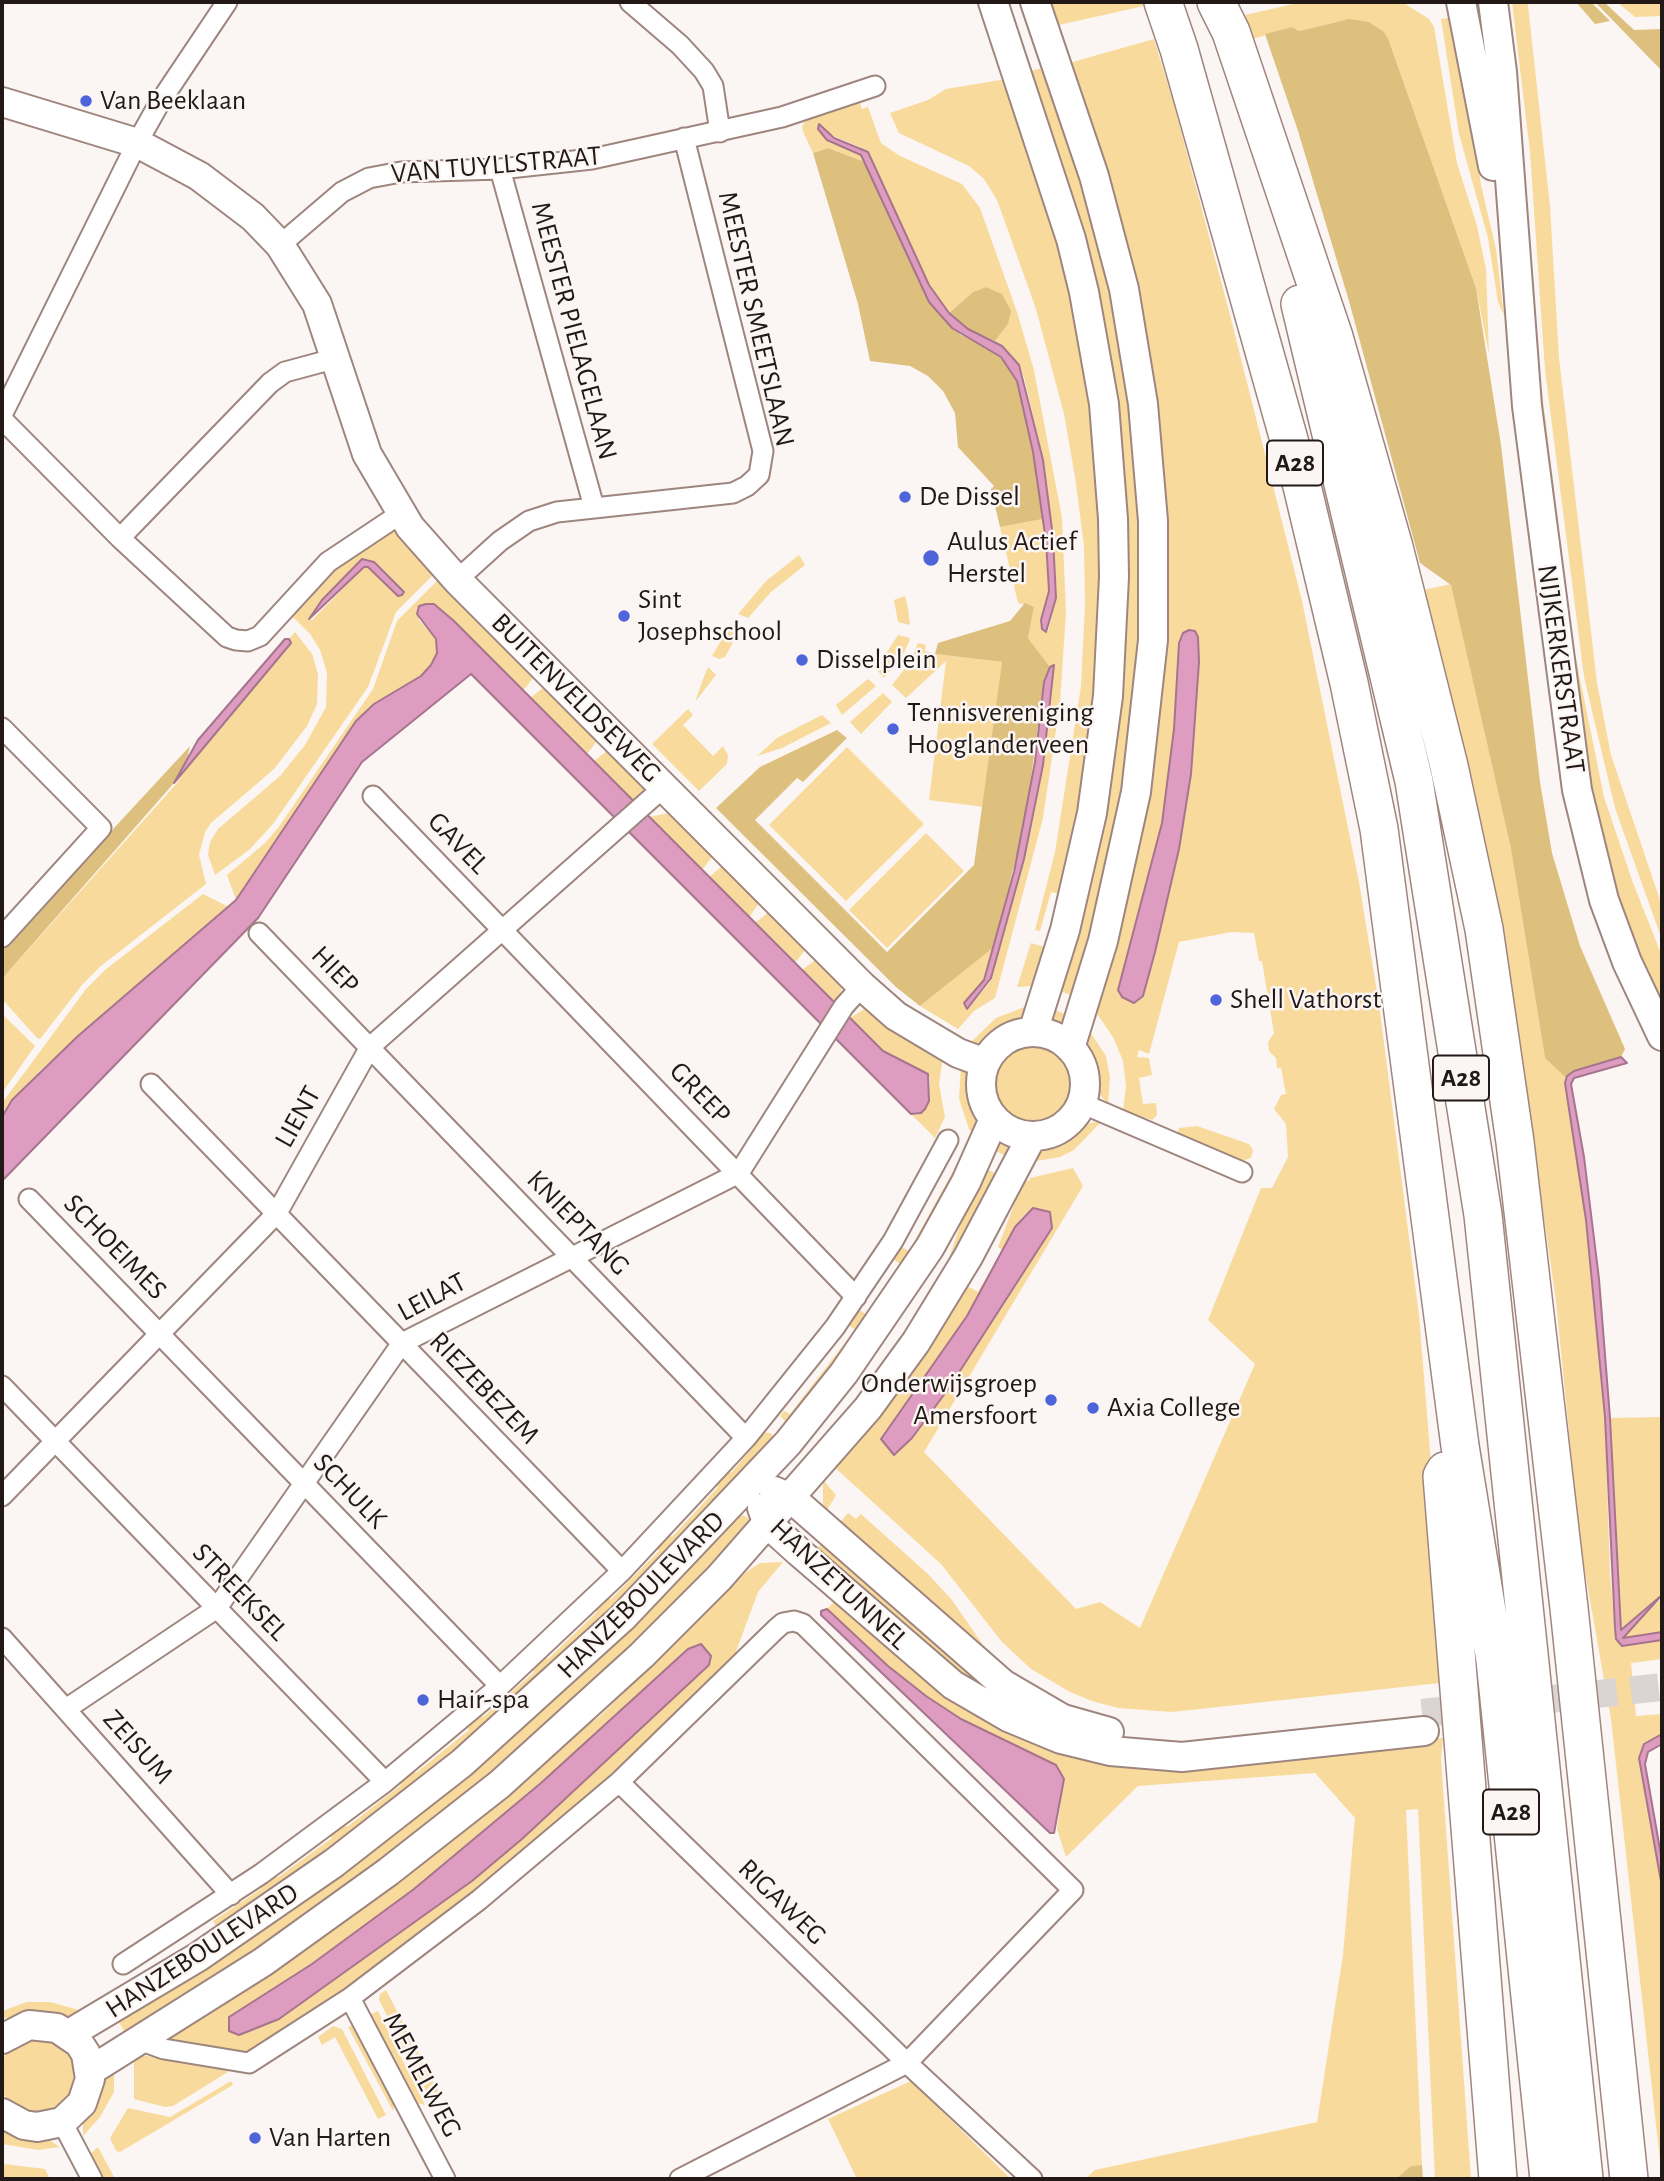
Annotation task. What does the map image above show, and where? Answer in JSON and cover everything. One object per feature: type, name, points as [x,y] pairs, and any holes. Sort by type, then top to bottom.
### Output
[{"type":"highway","name":"A28","points":[[1163,2],[1179,49],[1302,486],[1349,683],[1376,816],[1460,1446],[1495,1660],[1549,2179]]},
{"type":"highway","name":"A28","points":[[1203,2],[1296,287],[1414,781],[1483,1215],[1584,2179]]},
{"type":"highway","name":"A28","points":[[1216,2],[1231,32],[1341,363],[1394,547],[1448,766],[1484,929],[1515,1142],[1568,1595],[1629,2179]]},
{"type":"highway","name":"A28","points":[[1460,1446],[1442,1476],[1498,2179]]},
{"type":"main road","points":[[993,2],[1071,239],[1095,349],[1109,461],[1114,577],[1108,696],[1092,813],[1065,930],[1033,1032]]},
{"type":"main road","points":[[1035,2],[1094,176],[1128,308],[1149,463],[1154,581],[1149,691],[1136,792],[1103,942],[1070,1048]]},
{"type":"main road","name":"NIJKERKERSTRAAT","points":[[1461,2],[1516,289]]},
{"type":"main road","name":"NIJKERKERSTRAAT","points":[[1493,2],[1502,72],[1516,289],[1546,566],[1577,790],[1587,839],[1611,920],[1639,989],[1662,1036]]},
{"type":"main road","points":[[2,102],[137,143],[226,195],[280,244]]},
{"type":"main road","name":"BUITENVELDSEWEG","points":[[280,244],[317,304],[367,454],[400,514],[654,796],[853,996],[896,1016],[958,1053],[985,1063]]},
{"type":"main road","points":[[1033,1032],[1048,1034],[1070,1048],[1083,1071],[1084,1084],[1081,1103],[1059,1129],[1032,1136],[1018,1134],[994,1119],[982,1093],[985,1063],[999,1045],[1010,1037],[1033,1032]]},
{"type":"main road","name":"HANZEBOULEVARD","points":[[69,2034],[134,1997],[254,1920],[462,1763],[622,1618],[752,1482],[819,1405],[895,1301],[966,1182],[994,1119]]},
{"type":"main road","name":"HANZEBOULEVARD","points":[[90,2071],[263,1962],[326,1917],[499,1784],[642,1656],[792,1498],[867,1408],[916,1342],[968,1257],[1032,1136]]},
{"type":"main road","name":"HANZETUNNEL","points":[[752,1482],[792,1498],[1003,1684],[1043,1709],[1084,1726],[1118,1734],[1177,1738],[1423,1722],[1182,1757],[1110,1751],[1061,1740],[1008,1717],[953,1685],[768,1524],[752,1482]]},
{"type":"main road","points":[[2,2037],[29,2025],[43,2024],[69,2034],[86,2054],[90,2071],[88,2091],[82,2103],[62,2122],[37,2127],[24,2126],[3,2116]]},
{"type":"street","points":[[227,2],[160,102],[137,143],[2,417],[120,538],[227,638],[248,641],[260,636],[328,562],[400,514]]},
{"type":"street","points":[[630,2],[680,45],[704,71],[713,86],[720,132]]},
{"type":"street","name":"VAN TUYLLSTRAAT","points":[[280,244],[342,192],[369,178],[401,172],[500,169],[592,159],[720,132],[827,104],[875,86]]},
{"type":"street","name":"MEESTER SMEETSLAAN","points":[[457,580],[500,541],[529,521],[557,512],[733,493],[754,481],[762,466],[763,451],[684,138]]},
{"type":"street","name":"MEESTER PIELAGELAAN","points":[[500,169],[594,508]]},
{"type":"street","points":[[120,538],[270,383],[285,372],[337,358]]},
{"type":"street","points":[[2,728],[101,828],[2,937]]},
{"type":"street","name":"GAVEL","points":[[373,796],[503,929]]},
{"type":"street","name":"LIENT","points":[[2,1496],[277,1213],[370,1047],[654,796]]},
{"type":"street","name":"GREEP","points":[[503,929],[856,1297]]},
{"type":"street","name":"HIEP","points":[[259,933],[370,1047]]},
{"type":"street","points":[[739,1173],[825,1034],[853,996]]},
{"type":"street","name":"KNIEPTANG","points":[[370,1047],[746,1438]]},
{"type":"street","name":"RIEZEBEZEM","points":[[151,1084],[621,1572]]},
{"type":"street","points":[[1081,1103],[1242,1172]]},
{"type":"street","name":"HANZEBOULEVARD","points":[[123,1964],[231,1895],[386,1782],[500,1686],[621,1572],[746,1438],[856,1297],[893,1241],[948,1140]]},
{"type":"street","name":"LEILAT","points":[[66,1709],[217,1608],[402,1343],[571,1255],[739,1173]]},
{"type":"street","name":"SCHOEIMES","points":[[29,1199],[161,1335]]},
{"type":"street","name":"SCHULK","points":[[161,1335],[500,1686]]},
{"type":"street","name":"STREEKSEL","points":[[2,1386],[386,1782]]},
{"type":"street","name":"HANZEBOULEVARD","points":[[139,2040],[164,2049],[249,2063],[349,1998],[479,1900],[619,1782],[783,1623],[803,1624],[1073,1890],[906,2063]]},
{"type":"street","name":"ZEISUM","points":[[2,1638],[231,1895]]},
{"type":"street","name":"RIGAWEG","points":[[619,1782],[906,2063],[1032,2179]]},
{"type":"street","name":"MEMELWEG","points":[[349,1998],[445,2179]]},
{"type":"street","points":[[680,2179],[906,2063]]},
{"type":"street","points":[[62,2122],[92,2179]]},
{"type":"shaded area","points":[[1041,2],[1142,2],[1144,6],[1050,27]]},
{"type":"shaded area","points":[[1302,2],[1402,2],[1429,19],[1434,27],[1457,163],[1477,226],[1486,269],[1489,354],[1476,288],[1389,41],[1336,22],[1299,31],[1292,27],[1253,39],[1245,15]]},
{"type":"shaded area","points":[[1512,2],[1528,2],[1550,206],[1559,358],[1597,683],[1611,755],[1662,906],[1662,940],[1615,808],[1584,677],[1545,370],[1530,152]]},
{"type":"shaded area","points":[[1576,2],[1591,2],[1610,21],[1595,24]]},
{"type":"shaded area","points":[[1595,2],[1604,2],[1634,30],[1662,29],[1662,71]]},
{"type":"shaded area","points":[[1617,2],[1662,2],[1662,16],[1635,17]]},
{"type":"shaded area","points":[[1458,16],[1481,185],[1496,249],[1504,316],[1498,302],[1488,238],[1459,134],[1441,19]]},
{"type":"shaded area","points":[[1349,19],[1369,22],[1384,32],[1389,41],[1476,288],[1501,445],[1540,782],[1552,853],[1580,946],[1625,1049],[1621,1057],[1574,1071],[1566,1078],[1545,1058],[1511,849],[1451,585],[1420,563],[1349,301],[1298,131],[1265,34],[1292,27],[1299,31]]},
{"type":"shaded area","points":[[1154,39],[1229,311],[1302,601],[1359,882],[1379,1004],[1419,1315],[1435,1513],[1440,1683],[1172,1712],[1118,1708],[1092,1701],[1070,1692],[1031,1669],[1002,1642],[941,1564],[831,1464],[923,1339],[967,1286],[978,1292],[1002,1250],[998,1247],[1023,1181],[1029,1181],[1030,1178],[1073,1168],[1083,1186],[924,1452],[1076,1609],[1100,1602],[1140,1628],[1255,1364],[1208,1320],[1261,1188],[1272,1188],[1288,1157],[1286,1124],[1274,1109],[1281,1095],[1286,1094],[1281,1068],[1277,1068],[1276,1058],[1269,1051],[1268,1042],[1274,1033],[1262,961],[1259,961],[1254,933],[1232,932],[1179,942],[1149,1054],[1139,1050],[1137,1057],[1149,1058],[1152,1075],[1139,1078],[1143,1104],[1156,1103],[1157,1115],[1152,1120],[1123,1111],[1126,1086],[1123,1061],[1113,1037],[1093,1008],[1108,942],[1158,521],[1069,63]],"holes":[[[1179,643],[1199,662],[1191,774],[1179,849],[1143,996],[1118,990],[1162,823],[1174,729]],[[1028,1211],[894,1455],[936,1363],[981,1294],[1019,1221]]]},
{"type":"shaded area","points":[[1050,66],[1089,178],[1138,405],[1144,690],[1080,998],[1053,989],[1070,931],[1118,517],[1026,72]]},
{"type":"shaded area","points":[[1013,78],[1070,256],[1106,492],[1096,761],[1061,894],[1051,892],[1040,931],[1035,930],[1055,852],[1081,686],[1085,605],[1084,546],[1064,414],[1036,309],[997,200],[984,179],[969,166],[899,133],[890,113],[928,100],[946,89]]},
{"type":"shaded area","points":[[1516,94],[1539,368],[1574,649],[1604,797],[1633,883],[1662,956],[1662,1013],[1617,905],[1590,797],[1533,369]]},
{"type":"shaded area","points":[[859,101],[862,109],[868,107],[881,143],[900,156],[962,184],[980,208],[1017,312],[1034,370],[1062,518],[1066,612],[1060,703],[1043,818],[995,998],[974,1011],[958,1029],[920,1006],[993,948],[984,980],[964,1003],[969,1007],[989,983],[1035,810],[1054,665],[1050,667],[1028,638],[1034,607],[1018,603],[1000,527],[1043,519],[1049,591],[1044,632],[1048,631],[1056,598],[1053,537],[1043,460],[1024,377],[1019,365],[995,341],[1008,324],[986,287],[973,292],[949,313],[929,285],[860,147],[829,134],[838,145],[858,151],[865,162],[828,148],[813,153],[804,134],[802,127],[806,119]]},
{"type":"shaded area","points":[[819,124],[834,138],[868,152],[929,285],[949,313],[968,329],[1002,346],[1019,365],[1043,460],[1053,537],[1056,598],[1046,632],[1042,629],[1041,620],[1049,591],[1046,541],[1033,452],[1017,381],[1001,357],[952,328],[929,302],[861,155],[827,140],[818,129]]},
{"type":"shaded area","points":[[828,148],[865,162],[929,302],[961,335],[989,348],[1010,366],[1017,382],[1033,452],[1043,519],[1000,527],[991,489],[994,486],[958,447],[955,413],[943,391],[928,376],[910,366],[870,361],[858,304],[813,153]]},
{"type":"shaded area","points":[[986,287],[1002,294],[1011,311],[1008,324],[995,341],[968,329],[949,313],[973,292]]},
{"type":"shaded area","points":[[396,532],[403,535],[436,572],[396,612],[368,687],[273,824],[249,850],[215,875],[208,855],[210,842],[218,829],[280,776],[305,745],[326,707],[327,673],[320,650],[310,634],[289,613],[323,575],[386,533]],"holes":[[[369,559],[402,595],[398,596],[368,567],[364,567],[312,620],[309,619]]]},
{"type":"shaded area","points":[[799,555],[805,565],[771,592],[748,618],[738,614],[766,581]]},
{"type":"shaded area","points":[[362,559],[374,562],[404,592],[402,595],[398,596],[368,567],[364,567],[309,619],[322,600]]},
{"type":"shaded area","points":[[441,577],[537,673],[523,691],[443,611],[418,619],[436,639],[437,653],[431,665],[421,676],[356,721],[236,900],[227,875],[265,843],[278,828],[373,689],[397,621]]},
{"type":"shaded area","points":[[1451,584],[1511,849],[1545,1058],[1566,1078],[1586,1220],[1605,1417],[1610,1574],[1616,1639],[1622,1646],[1662,1640],[1662,1659],[1631,1663],[1636,1716],[1662,1714],[1662,1734],[1644,1744],[1640,1764],[1662,1887],[1662,2179],[1611,1719],[1580,1544],[1556,1301],[1522,1067],[1423,590]]},
{"type":"shaded area","points":[[905,596],[910,625],[898,622],[894,600]]},
{"type":"shaded area","points":[[1025,603],[1034,607],[1028,638],[1050,667],[1044,682],[1026,816],[999,928],[993,948],[920,1006],[896,987],[716,808],[760,767],[837,730],[847,738],[803,782],[797,778],[755,820],[887,952],[974,865],[1002,662],[935,654],[938,643],[1010,621]]},
{"type":"shaded area","points":[[434,604],[454,621],[883,1051],[928,1074],[929,1101],[925,1109],[921,1113],[911,1114],[471,674],[362,762],[258,918],[2,1181],[2,1117],[12,1100],[78,1036],[236,900],[356,721],[374,704],[421,676],[431,665],[437,653],[436,639],[417,614],[419,606]]},
{"type":"shaded area","points":[[731,624],[738,633],[725,657],[719,659],[712,656]]},
{"type":"shaded area","points":[[1195,631],[1198,637],[1199,662],[1191,774],[1179,849],[1155,952],[1143,996],[1134,1003],[1122,997],[1118,990],[1162,823],[1174,729],[1179,643],[1183,633]]},
{"type":"shaded area","points":[[295,632],[312,654],[318,674],[317,704],[307,726],[274,769],[211,823],[205,832],[199,855],[206,884],[101,966],[82,985],[40,1039],[37,1038],[2,999],[2,979],[177,783],[198,751],[291,643],[289,639]]},
{"type":"shaded area","points":[[898,635],[910,638],[901,659],[884,678],[876,669]]},
{"type":"shaded area","points":[[285,639],[289,639],[291,643],[174,783],[198,740]]},
{"type":"shaded area","points":[[918,643],[926,645],[925,651],[935,654],[1002,662],[984,807],[929,800],[946,661],[906,698],[892,685],[910,662]]},
{"type":"shaded area","points":[[1054,665],[1043,765],[1024,859],[991,978],[967,1009],[964,1003],[984,980],[1014,872],[1035,762],[1044,682],[1050,667]]},
{"type":"shaded area","points":[[708,667],[716,675],[695,702],[703,679]]},
{"type":"shaded area","points":[[868,679],[876,686],[842,715],[836,705]]},
{"type":"shaded area","points":[[548,684],[600,737],[587,754],[530,698]]},
{"type":"shaded area","points":[[883,693],[892,702],[861,734],[850,722]]},
{"type":"shaded area","points":[[688,709],[693,715],[683,725],[713,756],[723,746],[728,755],[727,764],[699,791],[652,744]]},
{"type":"shaded area","points":[[822,715],[831,723],[782,748],[757,756],[777,738]]},
{"type":"shaded area","points":[[190,746],[187,760],[174,783],[2,979],[2,949]]},
{"type":"shaded area","points":[[847,747],[924,824],[846,901],[769,825]]},
{"type":"shaded area","points":[[611,748],[646,789],[635,803],[594,761]]},
{"type":"shaded area","points":[[673,809],[716,852],[702,870],[649,817],[669,813]]},
{"type":"shaded area","points":[[926,833],[964,871],[887,948],[849,910]]},
{"type":"shaded area","points":[[727,862],[763,898],[749,917],[709,877]]},
{"type":"shaded area","points":[[203,894],[229,907],[43,1068],[12,1100],[2,1117],[2,1103],[86,989],[105,970]]},
{"type":"shaded area","points":[[773,909],[809,945],[795,963],[755,923]]},
{"type":"shaded area","points":[[1031,943],[1048,948],[1033,986],[1017,987]]},
{"type":"shaded area","points":[[820,956],[844,983],[835,1004],[802,970]]},
{"type":"shaded area","points":[[869,1006],[943,1056],[939,1084],[945,1117],[935,1138],[911,1114],[916,1115],[925,1109],[929,1101],[930,1077],[883,1051],[850,1018]]},
{"type":"shaded area","points":[[1027,1006],[1023,1023],[985,1043],[969,1044],[996,1018]]},
{"type":"shaded area","points":[[1047,1007],[1073,1017],[1062,1032],[1045,1025]]},
{"type":"shaded area","points":[[2,1014],[35,1046],[2,1093]]},
{"type":"shaded area","points":[[1087,1027],[1106,1056],[1110,1077],[1108,1104],[1095,1089],[1083,1049]]},
{"type":"shaded area","points":[[1033,1043],[1049,1046],[1062,1055],[1071,1068],[1074,1084],[1071,1100],[1062,1113],[1049,1122],[1033,1125],[1017,1122],[1004,1113],[995,1100],[992,1084],[995,1068],[1004,1055],[1017,1046]]},
{"type":"shaded area","points":[[1621,1057],[1627,1063],[1574,1078],[1571,1084],[1584,1157],[1599,1279],[1610,1418],[1621,1630],[1662,1595],[1623,1638],[1662,1632],[1662,1640],[1622,1646],[1616,1639],[1615,1628],[1605,1417],[1586,1220],[1565,1083],[1567,1076],[1574,1071]]},
{"type":"shaded area","points":[[961,1066],[971,1079],[981,1115],[978,1140],[969,1129],[959,1099]]},
{"type":"shaded area","points":[[1093,1122],[1100,1123],[1074,1150],[1060,1157],[1031,1162],[1040,1145]]},
{"type":"shaded area","points":[[1197,1126],[1249,1144],[1253,1150],[1251,1158],[1242,1161],[1177,1134],[1179,1128]]},
{"type":"shaded area","points":[[1000,1135],[1017,1142],[1014,1160],[990,1148]]},
{"type":"shaded area","points":[[963,1153],[971,1159],[959,1182],[792,1428],[780,1416],[784,1411],[790,1414],[855,1330],[845,1322],[855,1307],[867,1315],[900,1264],[889,1256],[896,1244],[909,1251]]},
{"type":"shaded area","points":[[980,1166],[1001,1176],[913,1336],[837,1423],[898,1342],[945,1270]]},
{"type":"shaded area","points":[[1033,1208],[1050,1212],[1052,1228],[949,1388],[912,1438],[894,1455],[881,1439],[967,1316],[1015,1227]]},
{"type":"shaded area","points":[[1662,1417],[1662,1595],[1623,1631],[1619,1616],[1610,1418]]},
{"type":"shaded area","points":[[762,1432],[770,1433],[780,1442],[479,1742],[218,1929],[213,1921],[261,1889],[258,1883],[272,1872],[277,1878],[332,1838],[328,1832],[342,1821],[347,1827],[401,1785],[397,1779],[411,1768],[416,1773],[469,1730],[464,1724],[478,1712],[483,1717],[534,1672],[529,1666],[542,1654],[548,1659],[597,1612],[593,1607],[605,1594],[611,1599],[659,1551],[654,1545],[666,1532],[672,1537],[718,1487],[713,1482],[725,1468],[731,1473],[753,1447],[748,1442]]},
{"type":"shaded area","points":[[823,1480],[836,1495],[826,1512],[823,1504]]},
{"type":"shaded area","points":[[848,1513],[856,1519],[861,1514],[928,1574],[952,1600],[983,1645],[1040,1701],[838,1525]]},
{"type":"shaded area","points":[[742,1515],[750,1519],[753,1529],[498,1778],[129,2040],[115,2015],[243,1934]]},
{"type":"shaded area","points":[[824,1541],[1016,1701],[980,1688],[909,1635],[814,1552]]},
{"type":"shaded area","points":[[783,1562],[758,1592],[731,1665],[531,1850],[351,1988],[253,2050],[231,2054],[159,2038],[600,1716],[746,1572],[760,1563]],"holes":[[[709,1665],[522,1839],[472,1881],[229,2017],[312,1964],[414,1889],[541,1783]]]},
{"type":"shaded area","points":[[1662,1598],[1662,1632],[1623,1638],[1627,1632]]},
{"type":"shaded area","points":[[836,1600],[1073,1748],[1443,1738],[1441,1759],[1471,2179],[1435,2179],[1418,1809],[1406,1810],[1422,2165],[1411,2167],[1396,2179],[1085,2179],[1095,2170],[1317,2122],[1343,1955],[1355,1818],[1315,1773],[1138,1786],[1066,1857],[1057,1829],[1064,1779],[1056,1765],[961,1719],[910,1685],[827,1609]]},
{"type":"shaded area","points":[[827,1609],[888,1666],[926,1696],[961,1719],[1056,1765],[1064,1779],[1054,1833],[1050,1833],[821,1615],[821,1611]]},
{"type":"shaded area","points":[[701,1644],[711,1656],[709,1665],[522,1839],[472,1881],[279,2019],[239,2035],[229,2031],[229,2017],[312,1964],[414,1889],[541,1783],[688,1649]]},
{"type":"shaded area","points":[[1662,1734],[1662,1744],[1648,1752],[1645,1764],[1662,1861],[1662,1887],[1639,1758],[1644,1744]]},
{"type":"shaded area","points":[[386,1990],[440,2094],[430,2099],[379,2000],[380,1994]]},
{"type":"shaded area","points":[[27,2002],[50,2002],[79,2010],[89,2018],[2,2018],[2,2011]]},
{"type":"shaded area","points":[[378,2011],[425,2105],[417,2103],[371,2014]]},
{"type":"shaded area","points":[[355,2024],[396,2103],[393,2111],[348,2027]]},
{"type":"shaded area","points":[[333,2026],[342,2029],[386,2115],[378,2119],[335,2037],[322,2045],[318,2037]]},
{"type":"shaded area","points":[[38,2037],[53,2040],[66,2048],[74,2061],[77,2076],[74,2091],[66,2104],[53,2112],[38,2115],[23,2112],[10,2104],[2,2091],[-1,2076],[2,2061],[10,2048],[23,2040]]},
{"type":"shaded area","points":[[134,2054],[225,2068],[228,2072],[173,2106],[165,2107],[134,2099]]},
{"type":"shaded area","points":[[114,2062],[114,2092],[100,2117],[83,2136],[83,2120],[96,2089]]},
{"type":"shaded area","points":[[231,2081],[233,2085],[120,2152],[116,2151],[110,2138],[128,2108],[170,2117]]},
{"type":"shaded area","points":[[911,2081],[1011,2179],[857,2179],[828,2119]]},
{"type":"shaded area","points":[[2,2128],[46,2138],[60,2147],[38,2150],[2,2144]]},
{"type":"shaded area","points":[[98,2147],[115,2179],[103,2179],[90,2154]]},
{"type":"shaded area","points":[[4,2164],[45,2169],[50,2179],[2,2179]]},
{"type":"shaded area","points":[[1422,2165],[1423,2179],[1396,2179],[1411,2166]]},
{"type":"tunnel","points":[[1422,1713],[1662,1687]]},
{"type":"place","name":"Van Beeklaan","points":[[86,101]]},
{"type":"place","name":"De Dissel","points":[[905,497]]},
{"type":"place","name":"Aulus Actief Herstel","points":[[931,558]]},
{"type":"place","name":"Sint Josephschool","points":[[624,616]]},
{"type":"place","name":"Disselplein","points":[[802,660]]},
{"type":"place","name":"Tennisvereniging Hooglanderveen","points":[[893,729]]},
{"type":"place","name":"Shell Vathorst","points":[[1216,1000]]},
{"type":"place","name":"Onderwijsgroep Amersfoort","points":[[1051,1400]]},
{"type":"place","name":"Axia College","points":[[1093,1408]]},
{"type":"place","name":"Hair-spa","points":[[423,1700]]},
{"type":"place","name":"Van Harten","points":[[255,2138]]}]
